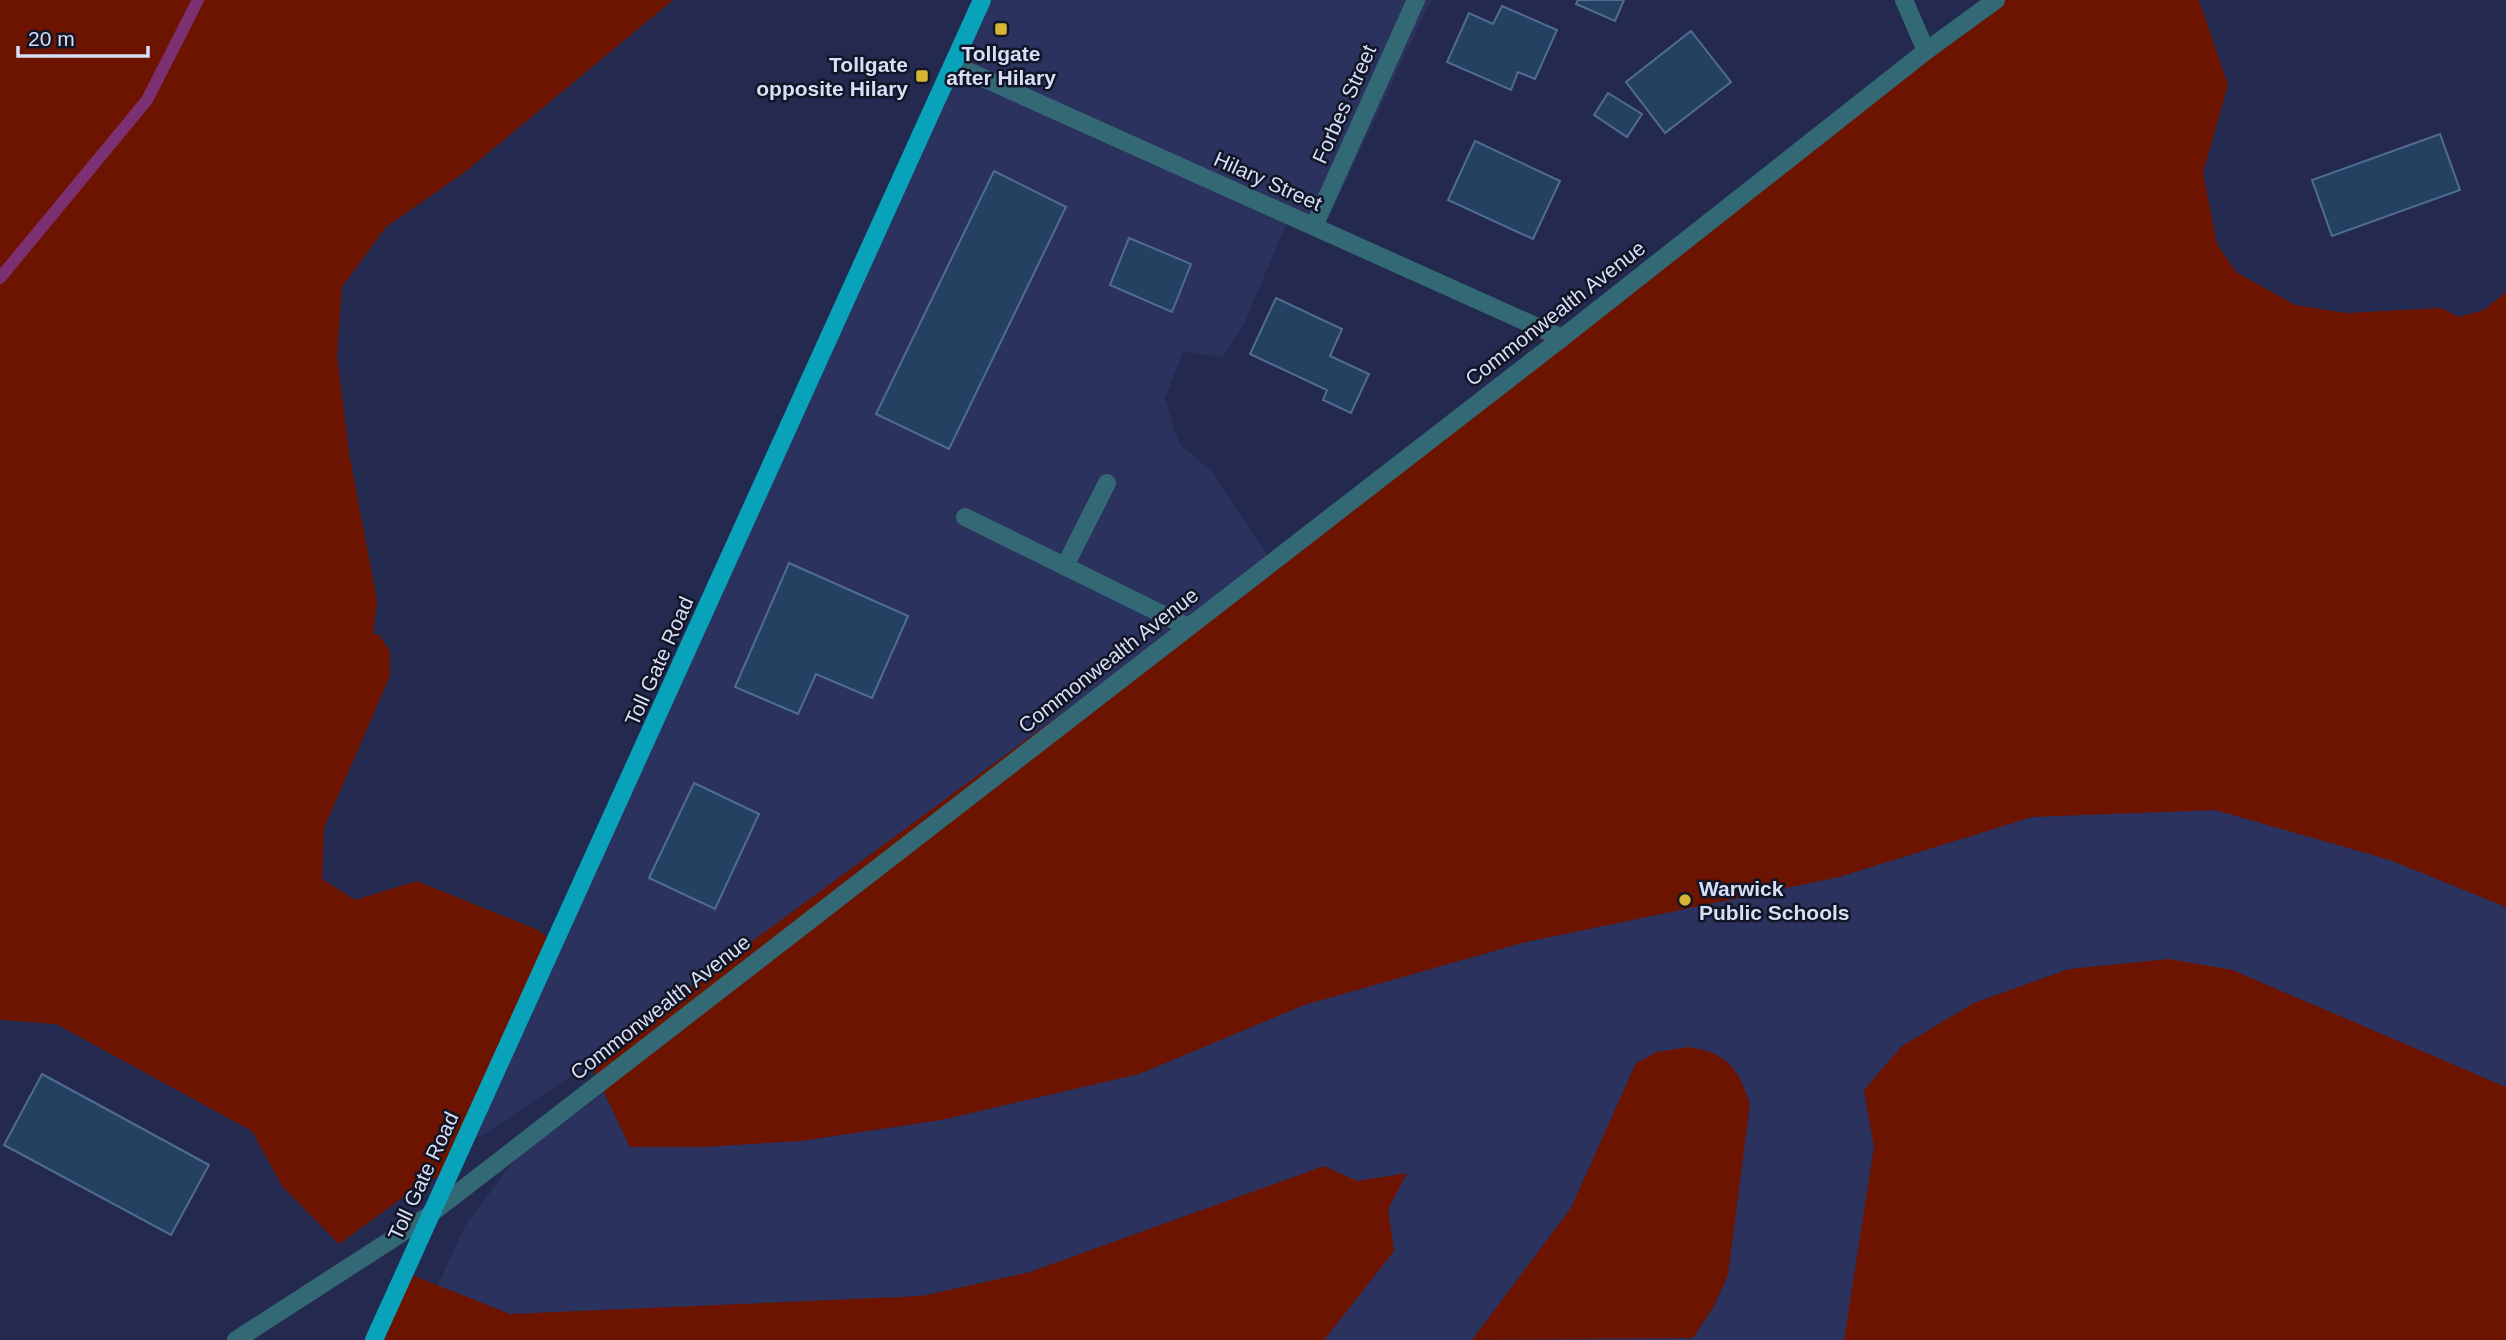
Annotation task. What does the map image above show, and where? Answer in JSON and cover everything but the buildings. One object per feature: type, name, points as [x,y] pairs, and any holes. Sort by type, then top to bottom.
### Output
[{"type":"main road","name":"Toll Gate Road","points":[[374,1340],[982,0]]},
{"type":"street","name":"Forbes Street","points":[[1314,226],[1416,0]]},
{"type":"street","points":[[1905,0],[1926,51]]},
{"type":"street","name":"Commonwealth Avenue","points":[[236,1340],[428,1216],[1562,338],[1926,51],[1996,0]]},
{"type":"street","name":"Hilary Street","points":[[954,65],[1562,338]]},
{"type":"street","points":[[1065,566],[1107,483]]},
{"type":"street","points":[[965,517],[1188,627]]},
{"type":"shaded area","points":[[0,0],[673,0],[465,172],[386,227],[342,287],[337,355],[349,453],[377,600],[373,634],[379,635],[390,651],[390,676],[324,828],[322,879],[355,900],[417,881],[538,930],[548,938],[459,1158],[436,1178],[427,1180],[339,1244],[282,1186],[252,1131],[56,1024],[0,1020]]},
{"type":"shaded area","points":[[981,0],[1431,0],[1329,217],[1313,219],[1291,212],[1244,324],[1223,357],[1183,351],[1165,399],[1179,443],[1211,471],[1267,554],[1265,563],[590,1063],[485,1134],[469,1140]]},
{"type":"shaded area","points":[[1993,0],[2199,0],[2228,85],[2203,173],[2217,244],[2236,272],[2295,305],[2346,313],[2441,308],[2459,317],[2484,310],[2506,292],[2506,907],[2390,860],[2215,810],[2032,817],[1839,877],[1522,943],[1304,1005],[1139,1074],[941,1120],[801,1141],[702,1147],[630,1147],[590,1063],[593,1058],[1265,563],[1267,554],[1279,550],[1539,348],[1546,332],[1569,326]]},
{"type":"shaded area","name":"Warwick Public Schools","points":[[2086,0],[2239,643],[2506,585],[2506,1340],[413,1340],[465,1226],[517,1157]]},
{"type":"shaded area","points":[[2169,959],[2232,970],[2506,1087],[2506,1340],[1844,1340],[1874,1147],[1864,1090],[1902,1046],[1974,1003],[2069,969]]},
{"type":"shaded area","points":[[1688,1047],[1712,1053],[1729,1064],[1741,1081],[1750,1104],[1728,1275],[1714,1306],[1693,1338],[1472,1340],[1571,1208],[1636,1063],[1657,1052]]},
{"type":"shaded area","points":[[1324,1166],[1357,1181],[1407,1173],[1388,1209],[1394,1251],[1324,1340],[370,1340],[404,1272],[510,1314],[922,1296],[1030,1272]]},
{"type":"waterway","points":[[0,278],[147,100],[198,0]]},
{"type":"place","name":"Tollgate after Hilary","points":[[1001,29]]},
{"type":"place","name":"Tollgate opposite Hilary","points":[[922,76]]},
{"type":"place","name":"Warwick Public Schools","points":[[1685,900]]}]
